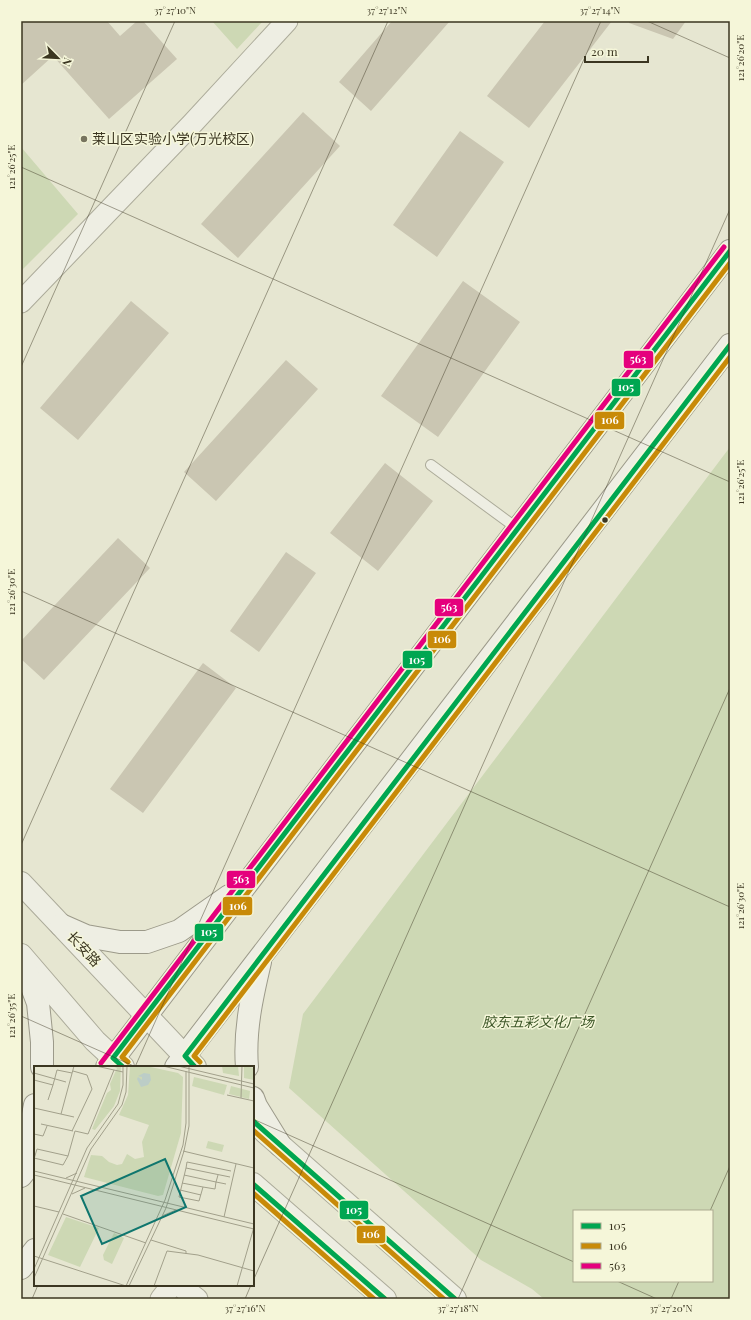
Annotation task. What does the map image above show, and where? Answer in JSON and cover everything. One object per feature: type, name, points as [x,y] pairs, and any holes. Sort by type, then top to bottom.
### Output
[{"type":"main road","points":[[21,956],[114,1064],[146,1015],[730,251]]},
{"type":"main road","points":[[185,1063],[262,955],[730,344]]},
{"type":"main road","name":"长安路","points":[[21,882],[146,1015],[185,1063]]},
{"type":"main road","points":[[61,925],[86,936],[120,942],[147,942],[178,931],[247,884]]},
{"type":"main road","points":[[247,1066],[246,1049],[251,1004],[262,955]]},
{"type":"main road","points":[[21,956],[38,1003],[42,1042],[42,1066]]},
{"type":"main road","points":[[254,1101],[280,1145]]},
{"type":"main road","points":[[21,1151],[31,1126],[34,1110]]},
{"type":"main road","points":[[254,1122],[455,1299]]},
{"type":"main road","points":[[21,1176],[34,1159]]},
{"type":"main road","points":[[254,1185],[385,1299]]},
{"type":"main road","points":[[21,1268],[34,1251]]},
{"type":"street","points":[[21,302],[192,124],[287,21]]},
{"type":"street","points":[[161,1299],[171,1286]]},
{"type":"street","points":[[180,1286],[197,1299]]},
{"type":"lane","points":[[431,465],[518,529]]},
{"type":"green space","points":[[212,21],[263,21],[237,49]]},
{"type":"green space","points":[[21,147],[78,214],[21,271]]},
{"type":"green space","name":"胶东五彩文化广场","points":[[730,447],[730,1299],[544,1299],[532,1289],[481,1260],[289,1088],[303,1014]]},
{"type":"building","points":[[21,21],[107,21],[120,36],[137,21],[143,21],[177,59],[109,119],[53,56],[21,85]]},
{"type":"building","points":[[392,21],[450,21],[371,111],[339,82]]},
{"type":"building","points":[[545,21],[612,21],[529,128],[487,96]]},
{"type":"building","points":[[629,21],[686,21],[673,39],[629,23]]},
{"type":"building","points":[[303,112],[340,146],[238,258],[201,224]]},
{"type":"building","points":[[460,131],[504,162],[437,257],[393,225]]},
{"type":"building","points":[[463,281],[520,322],[438,437],[381,396]]},
{"type":"building","points":[[131,301],[169,333],[78,440],[40,408]]},
{"type":"building","points":[[286,360],[318,389],[216,501],[184,472]]},
{"type":"building","points":[[385,463],[433,501],[378,571],[330,533]]},
{"type":"building","points":[[118,538],[150,568],[44,680],[21,659],[21,641]]},
{"type":"building","points":[[286,552],[316,573],[259,652],[230,631]]},
{"type":"building","points":[[203,663],[236,688],[143,813],[110,789]]},
{"type":"transit line","name":"563","points":[[101,1063],[724,247]]},
{"type":"transit line","name":"105","points":[[122,1066],[113,1058],[730,251]]},
{"type":"transit line","name":"106","points":[[128,1062],[122,1057],[730,263]]},
{"type":"transit line","name":"105","points":[[194,1066],[185,1056],[730,345]]},
{"type":"transit line","name":"106","points":[[200,1062],[194,1056],[730,357]]},
{"type":"transit line","name":"105","points":[[254,1122],[455,1299]]},
{"type":"transit line","name":"106","points":[[254,1131],[444,1299]]},
{"type":"transit line","name":"105","points":[[254,1185],[385,1299]]},
{"type":"transit line","name":"106","points":[[254,1194],[374,1299]]},
{"type":"place","name":"莱山区实验小学(万光校区)","points":[[84,139]]}]
